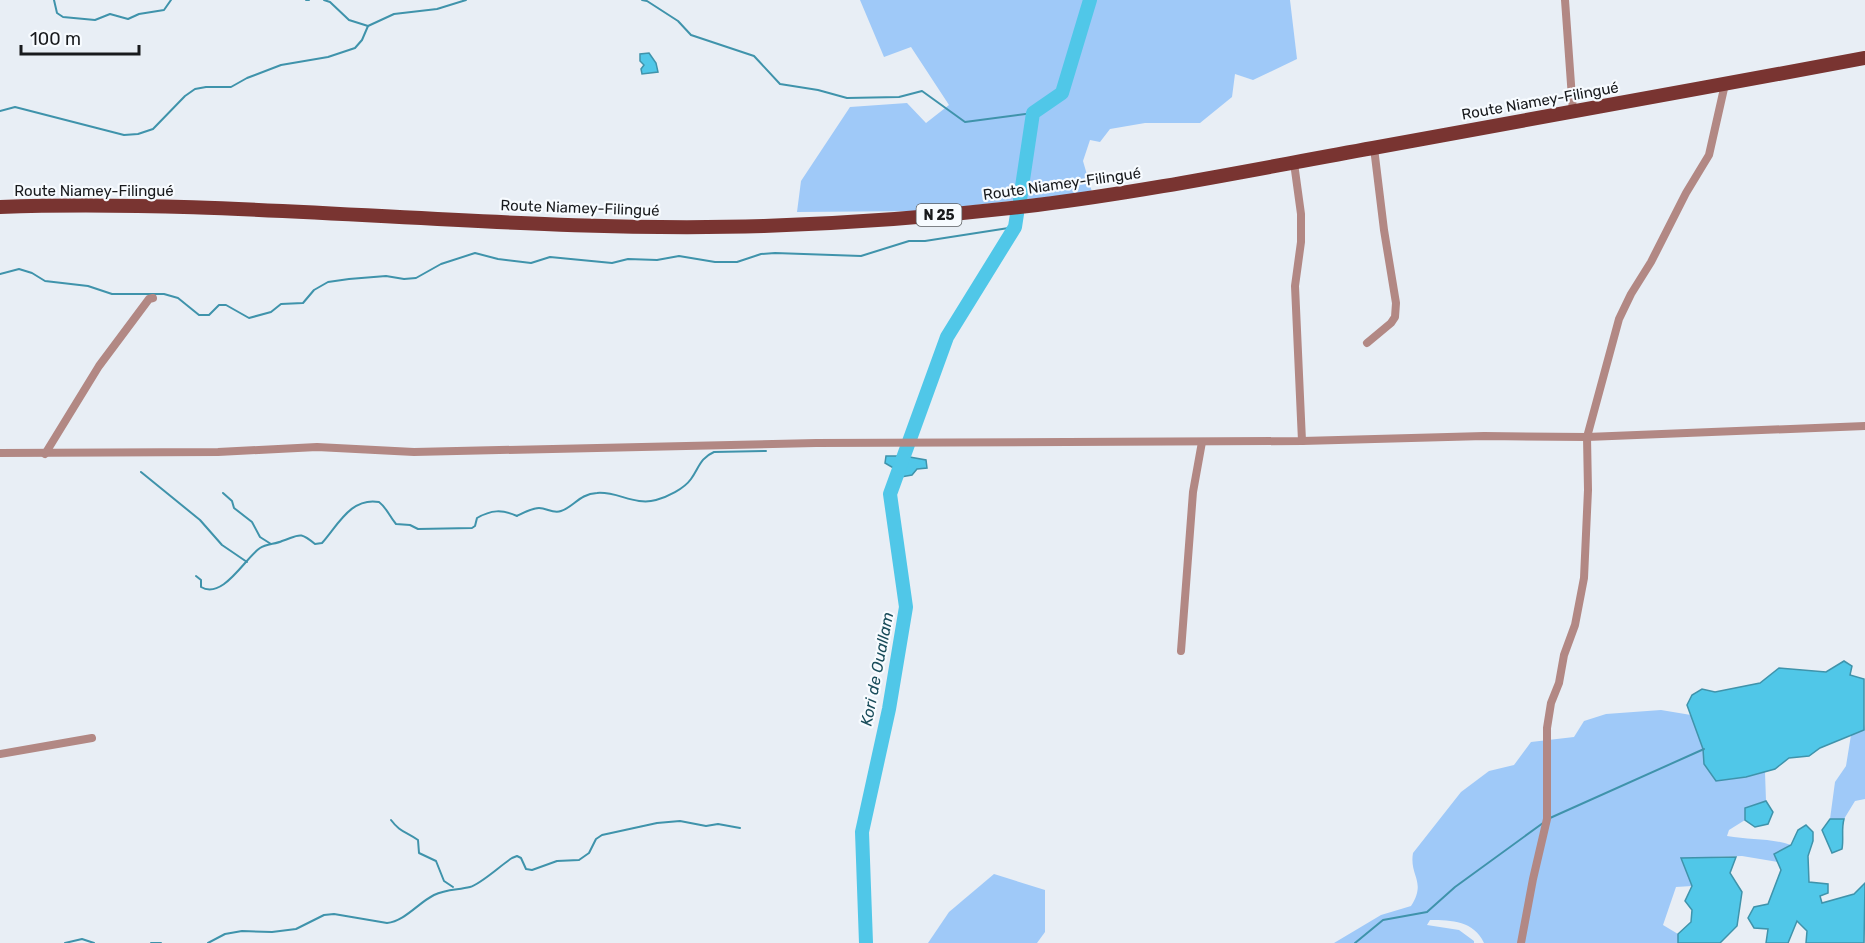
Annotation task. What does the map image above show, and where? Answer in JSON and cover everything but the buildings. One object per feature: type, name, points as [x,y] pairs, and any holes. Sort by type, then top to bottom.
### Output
[{"type":"main road","name":"Route Niamey-Filingué","points":[[0,207],[81,205],[249,209],[510,222],[678,227],[767,226],[968,213],[1042,205],[1164,187],[1865,58]]},
{"type":"street","points":[[1565,0],[1573,112]]},
{"type":"street","points":[[1521,943],[1547,819],[1547,728],[1551,703],[1575,625],[1584,578],[1588,490],[1587,437],[1619,319],[1708,155],[1720,114],[1725,84]]},
{"type":"street","points":[[1366,343],[1391,323],[1395,317],[1396,303],[1374,148]]},
{"type":"street","points":[[1294,163],[1301,214],[1301,242],[1295,286],[1302,441]]},
{"type":"street","points":[[45,454],[99,366],[149,299],[153,298]]},
{"type":"street","points":[[0,453],[206,452],[316,447],[414,452],[816,443],[1202,442],[1484,436],[1587,437],[1865,426]]},
{"type":"street","points":[[1181,651],[1193,492],[1202,442]]},
{"type":"street","points":[[0,754],[92,738]]},
{"type":"shaded area","points":[[860,0],[1290,0],[1297,59],[1253,80],[1235,74],[1232,97],[1200,123],[1145,123],[1110,129],[1100,142],[1090,140],[1083,161],[1092,192],[922,211],[797,212],[801,181],[850,107],[907,103],[926,123],[949,105],[911,47],[884,57]]},
{"type":"shaded area","points":[[649,53],[656,63],[658,72],[642,74],[641,69],[644,65],[640,61],[640,54]]},
{"type":"shaded area","points":[[886,456],[926,460],[927,468],[917,469],[912,475],[901,477],[897,470],[885,463]]},
{"type":"shaded area","points":[[1844,661],[1852,666],[1850,675],[1864,679],[1864,730],[1820,748],[1809,756],[1789,758],[1775,769],[1746,777],[1716,781],[1704,764],[1703,749],[1687,705],[1692,695],[1702,689],[1715,692],[1760,683],[1779,668],[1826,672]]},
{"type":"shaded area","points":[[1661,710],[1691,715],[1703,749],[1704,764],[1746,777],[1765,772],[1766,801],[1745,808],[1745,820],[1729,830],[1727,836],[1776,841],[1791,845],[1774,854],[1778,862],[1742,856],[1681,858],[1692,886],[1676,887],[1663,925],[1678,934],[1678,943],[1484,943],[1474,930],[1462,923],[1430,920],[1427,925],[1459,930],[1474,943],[1334,943],[1381,915],[1411,906],[1418,890],[1412,861],[1413,853],[1461,792],[1489,771],[1514,765],[1531,742],[1574,737],[1584,721],[1606,714]]},
{"type":"shaded area","points":[[1865,724],[1865,799],[1855,801],[1844,819],[1830,819],[1835,782],[1846,766],[1851,735],[1864,730]]},
{"type":"shaded area","points":[[1766,801],[1773,812],[1768,824],[1755,827],[1745,820],[1745,808]]},
{"type":"shaded area","points":[[1830,819],[1844,819],[1842,849],[1832,853],[1822,830]]},
{"type":"shaded area","points":[[1806,825],[1813,832],[1813,841],[1808,856],[1809,882],[1828,884],[1828,893],[1820,896],[1822,903],[1854,894],[1865,883],[1864,943],[1806,943],[1807,931],[1797,921],[1788,943],[1766,943],[1768,929],[1754,928],[1748,918],[1754,907],[1768,904],[1781,870],[1774,854],[1791,845],[1798,830]]},
{"type":"shaded area","points":[[1736,857],[1730,873],[1742,892],[1737,926],[1720,943],[1678,943],[1678,934],[1691,922],[1692,910],[1685,901],[1692,886],[1681,858]]},
{"type":"shaded area","points":[[994,874],[1045,890],[1045,932],[1037,943],[928,943],[949,912]]},
{"type":"waterway","points":[[54,0],[57,13],[63,17],[95,20],[110,14],[128,19],[139,14],[164,10],[171,0]]},
{"type":"waterway","points":[[324,0],[330,2],[349,20],[368,26]]},
{"type":"waterway","points":[[0,111],[15,107],[124,135],[138,134],[153,129],[185,96],[195,89],[231,87],[281,65],[328,57],[355,48],[362,40],[368,26],[394,14],[437,9],[466,0]]},
{"type":"waterway","points":[[642,0],[678,21],[691,35],[754,56],[780,84],[818,90],[847,98],[899,97],[922,91],[965,122],[1033,113]]},
{"type":"waterway","name":"Kori de Ouallam","points":[[1020,200],[1033,113],[1062,93],[1090,0]]},
{"type":"waterway","name":"Kori de Ouallam","points":[[866,943],[862,832],[889,709],[906,607],[890,494],[947,337],[1015,227],[1017,214]]},
{"type":"waterway","points":[[0,274],[19,269],[32,273],[45,281],[88,286],[112,294],[164,294],[178,298],[199,315],[209,315],[219,305],[226,305],[249,318],[271,312],[281,304],[303,303],[314,290],[328,282],[386,276],[416,278],[441,264],[475,253],[498,259],[531,263],[550,257],[612,263],[628,259],[657,260],[679,256],[715,262],[737,262],[761,254],[775,253],[861,256],[909,241],[925,241],[1015,227]]},
{"type":"waterway","points":[[196,576],[201,580],[201,587],[217,588],[233,576],[262,547],[299,535],[315,544],[322,543],[346,514],[353,508],[369,502],[379,502],[396,524],[410,525],[418,529],[472,528],[477,518],[487,513],[501,511],[517,516],[539,508],[558,512],[581,498],[597,493],[641,501],[656,500],[684,486],[709,454],[766,451]]},
{"type":"waterway","points":[[141,472],[200,520],[222,545],[247,562]]},
{"type":"waterway","points":[[223,493],[232,501],[234,508],[252,522],[260,537],[271,544]]},
{"type":"waterway","points":[[1550,818],[1704,749]]},
{"type":"waterway","points":[[391,820],[400,829],[418,840],[419,853],[436,861],[444,881],[453,887]]},
{"type":"waterway","points":[[208,943],[225,934],[242,931],[272,932],[296,929],[324,915],[334,914],[387,923],[394,922],[434,895],[475,885],[517,856],[521,858],[526,869],[532,870],[557,861],[579,860],[589,853],[596,839],[602,835],[657,823],[680,821],[706,826],[718,824],[740,828]]},
{"type":"waterway","points":[[1355,943],[1383,920],[1427,912],[1455,887],[1543,823]]},
{"type":"waterway","points":[[65,943],[82,939],[94,943]]},
{"type":"waterway","points":[[151,943],[161,943]]}]
